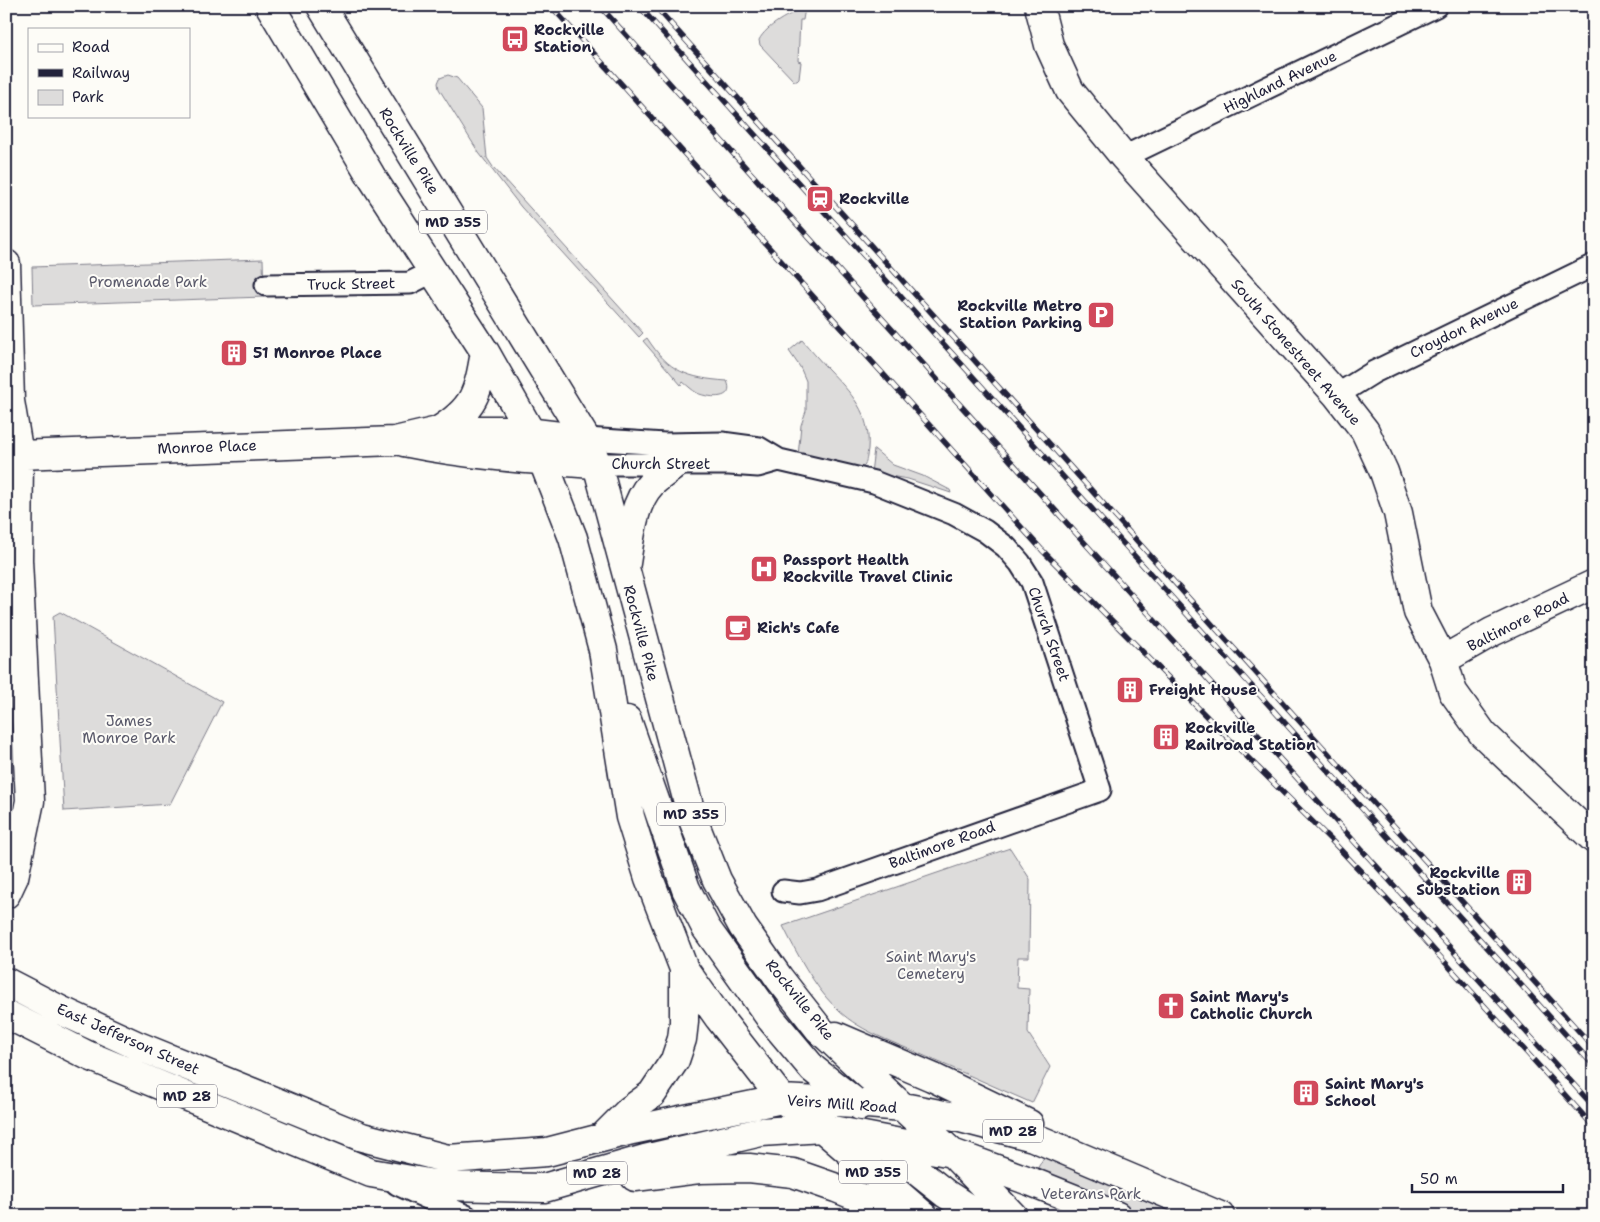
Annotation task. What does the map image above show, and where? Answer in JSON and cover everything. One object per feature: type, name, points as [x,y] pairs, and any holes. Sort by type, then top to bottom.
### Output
[{"type":"main road","name":"MD 355","points":[[270,6],[372,176],[485,352],[531,433],[573,538],[602,650],[630,817],[649,878],[684,970],[782,1099],[822,1128],[924,1216]]},
{"type":"main road","name":"Rockville Pike","points":[[321,6],[586,438],[596,464],[692,817],[717,880],[744,927],[779,978],[820,1029],[952,1153],[1013,1216]]},
{"type":"main road","name":"South Stonestreet Avenue","points":[[1039,6],[1050,45],[1070,91],[1124,157],[1337,395],[1364,430],[1384,472],[1398,513],[1418,612],[1443,660],[1453,692],[1483,734],[1594,839]]},
{"type":"main road","points":[[6,264],[10,401],[19,455],[18,560],[30,801],[14,877],[6,894]]},
{"type":"main road","points":[[438,430],[454,421],[473,400],[480,381],[485,352]]},
{"type":"main road","name":"Monroe Place","points":[[19,455],[395,440],[438,430],[509,430],[586,438]]},
{"type":"main road","name":"Monroe Place","points":[[395,440],[442,450],[543,461]]},
{"type":"main road","name":"Church Street","points":[[543,461],[596,464]]},
{"type":"main road","points":[[625,572],[632,527],[644,492],[652,483],[676,464]]},
{"type":"main road","name":"Baltimore Road","points":[[1443,660],[1492,632],[1594,584]]},
{"type":"main road","points":[[602,650],[686,889],[706,928],[771,1019],[814,1069],[856,1103],[886,1121],[952,1153]]},
{"type":"main road","points":[[603,1137],[630,1110],[652,1094],[675,1060],[682,1039],[684,1022],[684,970]]},
{"type":"main road","name":"East Jefferson Street","points":[[6,982],[136,1046],[362,1137]]},
{"type":"main road","name":"East Jefferson Street","points":[[6,1014],[87,1054],[371,1173]]},
{"type":"main road","points":[[820,1029],[932,1077],[1007,1112],[1118,1172]]},
{"type":"main road","points":[[782,1099],[823,1114],[876,1138],[946,1194],[980,1216]]},
{"type":"main road","name":"Veirs Mill Road","points":[[362,1137],[448,1159],[547,1152],[603,1137],[782,1099],[856,1103],[903,1108],[960,1118],[1033,1137],[1220,1216]]},
{"type":"main road","name":"Veirs Mill Road","points":[[371,1173],[445,1186],[544,1188],[645,1159],[762,1132],[822,1128],[952,1153],[1117,1216]]},
{"type":"main road","points":[[544,1188],[699,1169],[749,1168],[793,1174],[836,1188],[905,1216]]},
{"type":"street","name":"Highland Avenue","points":[[1124,157],[1436,6]]},
{"type":"street","name":"Croydon Avenue","points":[[1337,395],[1374,372],[1594,265]]},
{"type":"street","name":"Truck Street","points":[[266,286],[410,283],[434,271]]},
{"type":"street","name":"Church Street","points":[[586,438],[665,444],[722,443],[759,448],[779,460],[874,482],[908,494],[954,514],[985,531],[1006,547],[1032,582],[1100,790]]},
{"type":"street","name":"Church Street","points":[[596,464],[758,466],[779,460]]},
{"type":"street","name":"Baltimore Road","points":[[783,891],[800,893],[817,890],[1100,790]]},
{"type":"street","points":[[371,1173],[466,1216]]},
{"type":"green space","points":[[805,8],[803,20],[800,20],[798,61],[801,62],[799,79],[794,81],[760,45],[759,40],[767,30],[779,21]]},
{"type":"green space","points":[[448,75],[457,78],[482,108],[487,158],[493,167],[643,333],[639,337],[521,207],[479,153],[439,89],[438,83],[440,78]]},
{"type":"green space","name":"Promenade Park","points":[[263,259],[264,297],[33,305],[32,267]]},
{"type":"green space","points":[[647,338],[663,359],[671,366],[701,378],[727,381],[728,392],[714,397],[697,393],[683,382],[681,385],[643,341]]},
{"type":"green space","points":[[802,340],[852,395],[863,414],[868,436],[868,449],[863,467],[858,469],[798,456],[801,425],[806,411],[806,381],[800,367],[789,351]]},
{"type":"green space","points":[[874,449],[893,465],[923,476],[950,490],[951,493],[908,479],[871,473]]},
{"type":"green space","name":"James Monroe Park","points":[[60,612],[222,702],[170,804],[64,811],[53,616]]},
{"type":"green space","name":"Saint Mary's Cemetery","points":[[1010,848],[1030,879],[1029,957],[1018,957],[1017,988],[1029,989],[1028,1033],[1050,1067],[1032,1103],[886,1039],[853,1022],[834,1006],[819,989],[783,926]]},
{"type":"green space","name":"Veterans Park","points":[[1047,1152],[1202,1216],[1082,1216],[1036,1171]]},
{"type":"railway","points":[[551,6],[1042,550],[1332,841],[1405,918],[1594,1127]]},
{"type":"railway","points":[[600,6],[1594,1107]]},
{"type":"railway","points":[[639,6],[1594,1066]]},
{"type":"railway","points":[[655,6],[1594,1048]]},
{"type":"place","name":"Rockville Station","points":[[515,39]]},
{"type":"place","name":"Rockville","points":[[820,199]]},
{"type":"place","name":"Rockville Metro Station Parking","points":[[1101,315]]},
{"type":"place","name":"51 Monroe Place","points":[[234,353]]},
{"type":"place","name":"Passport Health Rockville Travel Clinic","points":[[764,569]]},
{"type":"place","name":"Rich's Cafe","points":[[738,628]]},
{"type":"place","name":"Freight House","points":[[1130,690]]},
{"type":"place","name":"Rockville Railroad Station","points":[[1166,737]]},
{"type":"place","name":"Rockville Substation","points":[[1519,882]]},
{"type":"place","name":"Saint Mary's Catholic Church","points":[[1171,1006]]},
{"type":"place","name":"Saint Mary's School","points":[[1306,1093]]}]
